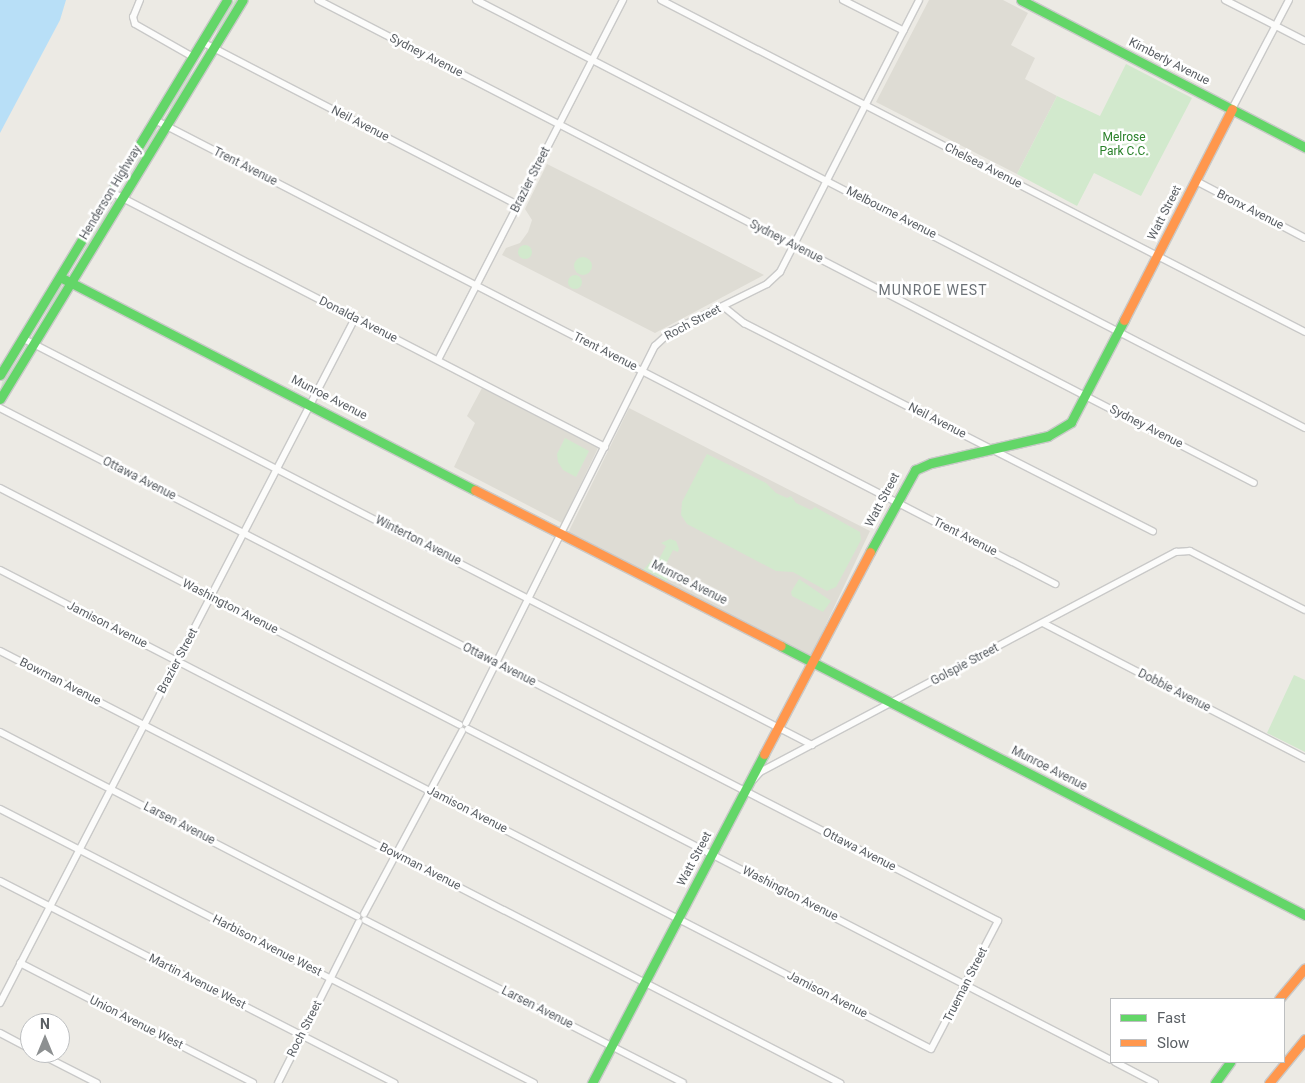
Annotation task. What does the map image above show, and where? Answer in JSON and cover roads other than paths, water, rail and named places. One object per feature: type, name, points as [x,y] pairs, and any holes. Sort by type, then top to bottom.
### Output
[{"type":"street","points":[[140,0],[133,17],[135,24],[204,63]]},
{"type":"street","name":"Henderson Highway","points":[[0,375],[227,0]]},
{"type":"street","name":"Henderson Highway","points":[[0,399],[243,0]]},
{"type":"street","name":"Sydney Avenue","points":[[318,0],[1254,483]]},
{"type":"street","name":"Melbourne Avenue","points":[[476,0],[1119,330],[1305,428]]},
{"type":"street","name":"Brazier Street","points":[[438,360],[623,0]]},
{"type":"street","name":"Chelsea Avenue","points":[[661,0],[1305,332]]},
{"type":"street","points":[[843,0],[904,31]]},
{"type":"street","name":"Roch Street","points":[[278,1083],[361,918],[431,791],[497,663],[655,346],[665,336],[776,277],[919,0]]},
{"type":"street","name":"Kimberly Avenue","points":[[1021,0],[1305,146]]},
{"type":"street","points":[[1225,0],[1305,42]]},
{"type":"street","name":"Watt Street","points":[[592,1083],[909,477],[922,466],[1061,431],[1076,415],[1289,0]]},
{"type":"street","name":"Neil Avenue","points":[[202,42],[518,205]]},
{"type":"street","name":"Trent Avenue","points":[[155,120],[1055,584]]},
{"type":"street","name":"Bronx Avenue","points":[[1196,182],[1305,238]]},
{"type":"street","name":"Donalda Avenue","points":[[111,192],[605,447]]},
{"type":"street","name":"Munroe Avenue","points":[[60,277],[72,281],[311,403],[1305,915]]},
{"type":"street","name":"Neil Avenue","points":[[724,306],[744,323],[1153,531]]},
{"type":"street","name":"Brazier Street","points":[[0,1003],[110,789],[212,598],[355,318]]},
{"type":"street","name":"Winterton Avenue","points":[[22,338],[812,746]]},
{"type":"street","name":"Ottawa Avenue","points":[[0,408],[497,663],[747,787],[998,921]]},
{"type":"street","name":"Washington Avenue","points":[[0,488],[1110,1059]]},
{"type":"street","name":"Golspie Street","points":[[747,787],[760,772],[1184,550],[1305,610]]},
{"type":"street","name":"Jamison Avenue","points":[[0,570],[934,1048]]},
{"type":"street","name":"Dobbie Avenue","points":[[1043,623],[1305,758]]},
{"type":"street","name":"Bowman Avenue","points":[[0,651],[840,1083]]},
{"type":"street","name":"Larsen Avenue","points":[[0,732],[683,1083]]},
{"type":"street","name":"Harbison Avenue West","points":[[0,809],[534,1083]]},
{"type":"street","name":"Martin Avenue West","points":[[0,881],[394,1083]]},
{"type":"street","name":"Trueman Street","points":[[934,1048],[998,921]]},
{"type":"street","name":"Union Avenue West","points":[[20,963],[253,1083]]},
{"type":"street","points":[[1280,998],[1305,968]]},
{"type":"street","points":[[0,1033],[20,1044]]},
{"type":"street","points":[[1269,1083],[1305,1039]]},
{"type":"street","points":[[58,1063],[97,1083]]},
{"type":"street","points":[[1117,1063],[1155,1083]]},
{"type":"street","points":[[1214,1083],[1229,1063]]},
{"type":"water","points":[[0,0],[66,0],[60,20],[0,133]]},
{"type":"district","name":"MUNROE WEST","points":[[933,290]]},
{"type":"park label","name":"Melrose Park C.C.","points":[[1124,145]]}]
